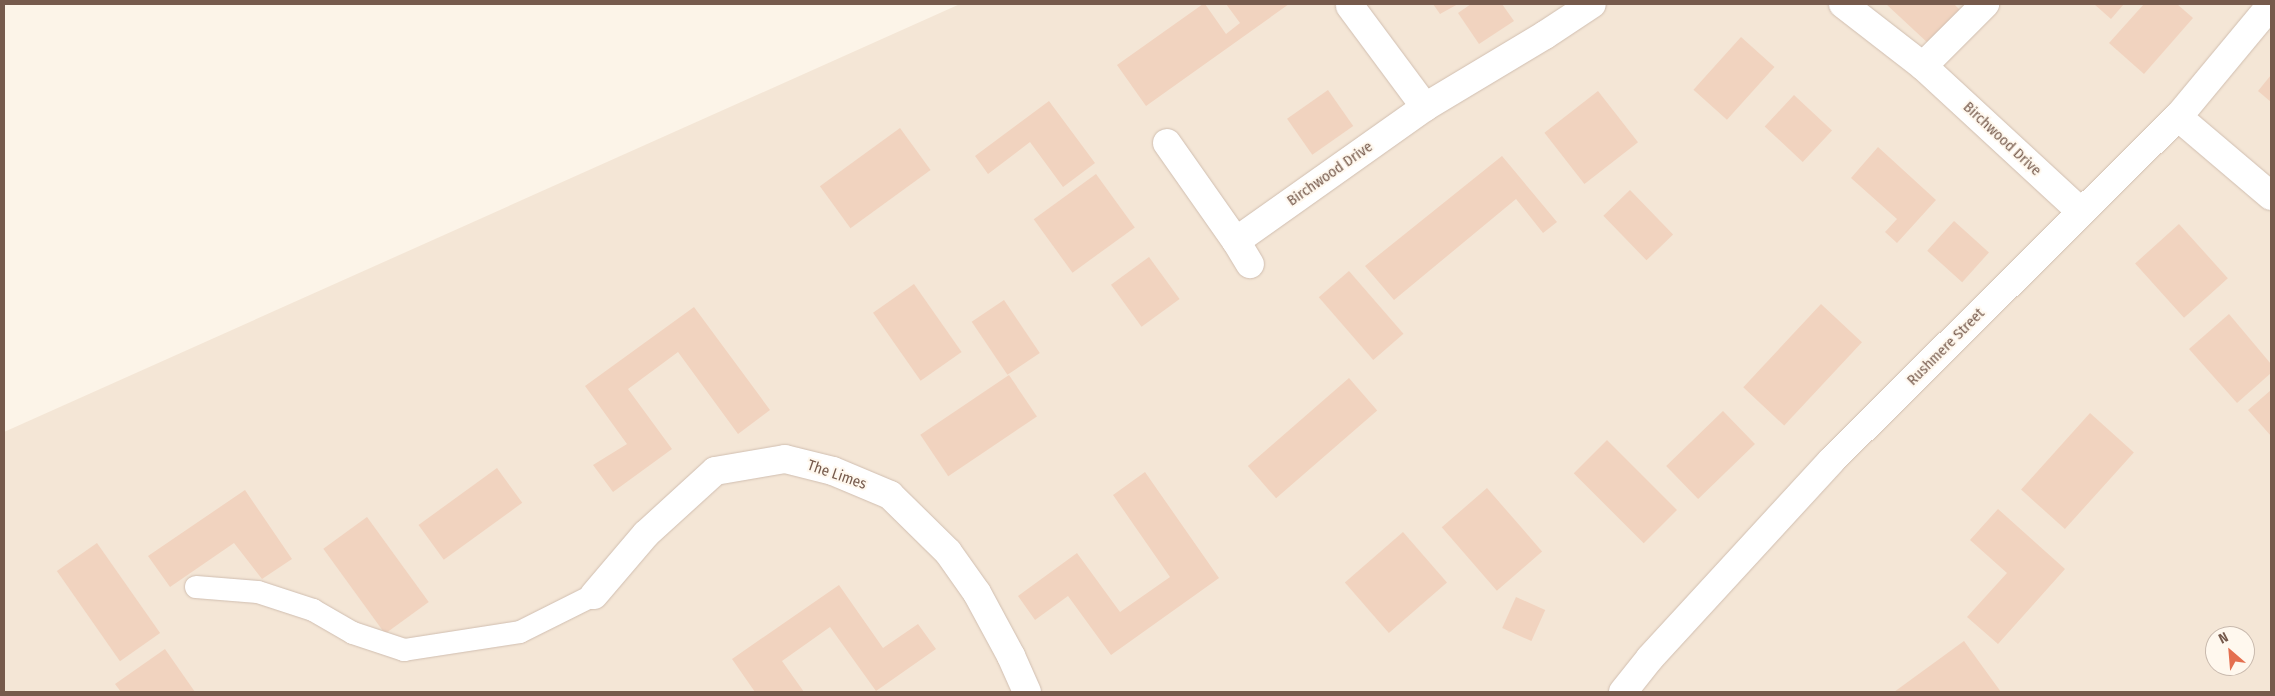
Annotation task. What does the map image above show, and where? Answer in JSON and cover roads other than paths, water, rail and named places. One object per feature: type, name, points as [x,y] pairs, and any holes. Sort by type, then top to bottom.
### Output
[{"type":"street","name":"Birchwood Drive","points":[[1236,241],[1425,107],[1545,35],[1592,4]]},
{"type":"street","name":"Birchwood Drive","points":[[1843,4],[1923,66],[2081,212]]},
{"type":"street","points":[[1923,66],[1985,4]]},
{"type":"street","name":"Rushmere Street","points":[[1623,692],[1650,658],[1831,461],[2178,118],[2271,5]]},
{"type":"street","points":[[1350,6],[1425,107]]},
{"type":"street","points":[[2178,118],[2271,196]]},
{"type":"street","points":[[1167,143],[1250,264]]},
{"type":"street","name":"The Limes","points":[[594,595],[646,534],[715,471],[785,459],[832,471],[890,495],[948,552],[977,593],[1011,656],[1027,692]]},
{"type":"lane","points":[[196,587],[258,592],[313,610],[353,633],[404,650],[520,632],[594,595]]}]
